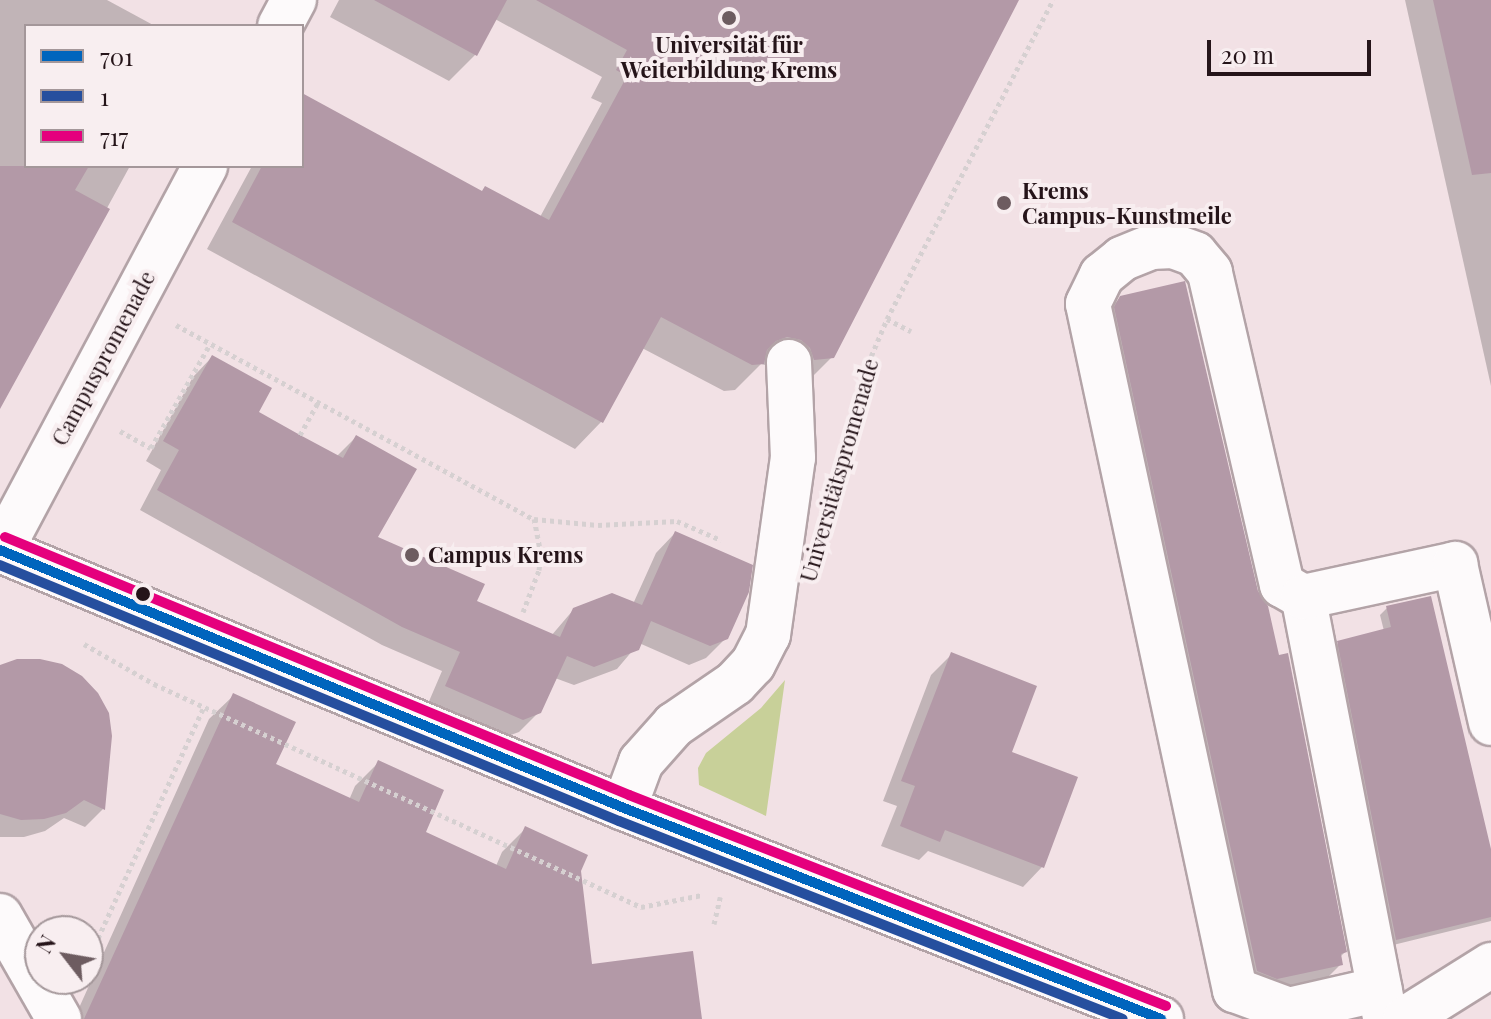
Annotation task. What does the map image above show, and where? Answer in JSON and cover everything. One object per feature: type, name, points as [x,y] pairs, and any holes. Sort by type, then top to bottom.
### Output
[{"type":"street","points":[[281,24],[294,0]]},
{"type":"street","name":"Campuspromenade","points":[[0,550],[204,168]]},
{"type":"street","points":[[1491,723],[1455,564],[1303,597],[1282,585],[1210,272],[1195,254],[1173,246],[1151,247],[1122,259],[1102,275],[1088,304],[1235,990],[1289,1010],[1390,1009],[1491,965]]},
{"type":"street","points":[[624,808],[641,762],[674,725],[735,683],[753,664],[768,635],[780,573],[793,458],[789,362]]},
{"type":"street","points":[[0,550],[624,808],[1079,1004],[1161,1019]]},
{"type":"street","points":[[1303,597],[1390,1009]]},
{"type":"street","points":[[0,916],[59,1019]]},
{"type":"path","name":"Universitätspromenade","points":[[841,450],[862,378],[887,319],[1053,0]]},
{"type":"path","points":[[133,302],[534,519],[598,525],[677,521],[721,540]]},
{"type":"path","points":[[887,319],[911,331]]},
{"type":"path","points":[[77,407],[151,448],[210,344]]},
{"type":"path","points":[[300,435],[318,403]]},
{"type":"path","points":[[523,612],[541,554],[534,519]]},
{"type":"path","points":[[84,644],[154,684],[641,907],[709,894]]},
{"type":"path","points":[[104,925],[204,707]]},
{"type":"path","points":[[714,924],[721,892]]},
{"type":"green space","points":[[785,680],[766,816],[699,785],[698,768],[706,753],[761,708]]},
{"type":"building","points":[[374,0],[507,0],[477,56]]},
{"type":"building","points":[[536,0],[1019,0],[834,358],[814,360],[810,348],[801,340],[787,337],[776,341],[767,350],[764,364],[752,365],[661,317],[603,423],[232,222],[261,168],[304,168],[304,94],[482,191],[485,186],[549,220],[627,76],[616,70],[627,50]]},
{"type":"building","points":[[1433,0],[1491,0],[1491,173],[1472,175]]},
{"type":"building","points":[[0,166],[88,168],[75,190],[110,209],[0,409]]},
{"type":"building","points":[[1185,281],[1258,591],[1268,606],[1279,655],[1288,653],[1347,952],[1341,954],[1343,965],[1277,979],[1257,971],[1114,307],[1120,296]]},
{"type":"building","points":[[212,355],[272,388],[259,412],[300,435],[343,458],[356,435],[417,469],[378,537],[485,584],[477,601],[560,637],[573,608],[612,593],[642,605],[675,531],[753,565],[749,592],[728,639],[710,646],[651,621],[639,650],[594,667],[567,656],[541,713],[523,720],[445,686],[460,652],[402,627],[157,490],[179,450],[163,441]]},
{"type":"building","points":[[1431,596],[1491,849],[1491,917],[1396,940],[1337,641],[1391,627],[1386,606]]},
{"type":"building","points":[[951,652],[1037,686],[1012,752],[1078,777],[1044,868],[945,830],[940,842],[900,826],[915,786],[901,781]]},
{"type":"building","points":[[17,659],[40,659],[62,664],[82,676],[98,693],[109,713],[112,736],[105,810],[84,800],[66,813],[44,819],[21,820],[0,814],[0,665]]},
{"type":"building","points":[[233,693],[296,722],[276,764],[359,802],[378,760],[444,790],[426,832],[506,869],[525,826],[588,855],[581,871],[592,964],[693,951],[702,1019],[84,1019],[95,995],[104,995],[104,975]]},
{"type":"transit line","name":"717","points":[[5,537],[629,795],[1166,1006]]},
{"type":"transit line","name":"701","points":[[0,550],[624,808],[1161,1019]]},
{"type":"transit line","name":"1","points":[[0,565],[619,821],[1123,1019]]},
{"type":"place","name":"Universität für Weiterbildung Krems","points":[[729,18]]},
{"type":"place","name":"Krems Campus-Kunstmeile","points":[[1004,203]]},
{"type":"place","name":"Campus Krems","points":[[412,555]]}]
